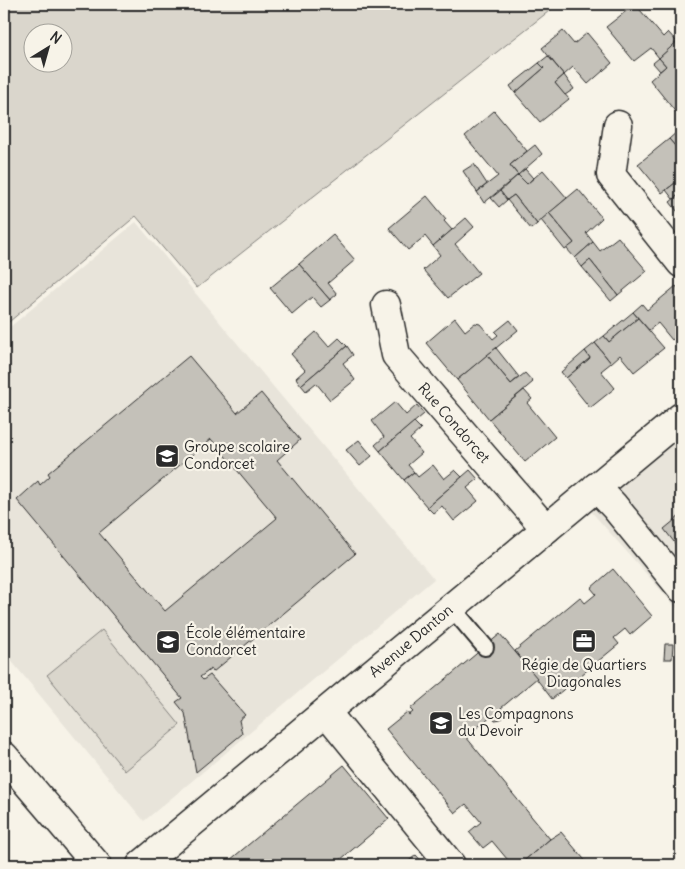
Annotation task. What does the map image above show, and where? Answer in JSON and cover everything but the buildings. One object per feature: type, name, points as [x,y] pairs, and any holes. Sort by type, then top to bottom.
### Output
[{"type":"street","points":[[618,125],[610,175],[681,263]]},
{"type":"street","name":"Rue Condorcet","points":[[386,305],[396,355],[546,529]]},
{"type":"street","name":"Avenue Danton","points":[[141,865],[681,417]]},
{"type":"street","points":[[596,487],[614,506],[681,588]]},
{"type":"street","points":[[326,712],[451,865]]},
{"type":"street","points":[[4,756],[97,865]]},
{"type":"lane","points":[[452,608],[485,647]]},
{"type":"shaded area","points":[[4,4],[558,4],[197,288],[136,216],[4,326]]},
{"type":"shaded area","name":"Groupe scolaire Condorcet","points":[[136,222],[434,579],[144,821],[4,652],[4,332]]},
{"type":"shaded area","points":[[681,417],[681,613],[581,500]]},
{"type":"shaded area","points":[[102,630],[180,725],[125,771],[47,675]]},
{"type":"place","name":"Groupe scolaire Condorcet","points":[[167,456]]},
{"type":"place","name":"Régie de Quartiers Diagonales","points":[[584,641]]},
{"type":"place","name":"École élémentaire Condorcet","points":[[168,642]]},
{"type":"place","name":"Les Compagnons du Devoir","points":[[441,723]]}]
